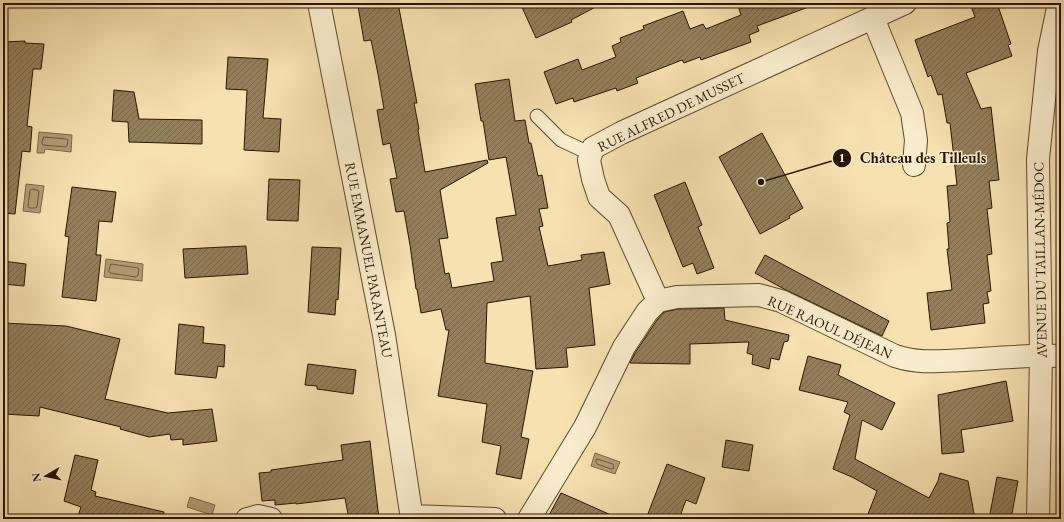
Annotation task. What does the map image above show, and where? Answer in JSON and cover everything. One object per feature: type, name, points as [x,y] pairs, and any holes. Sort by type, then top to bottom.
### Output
[{"type":"street","name":"RUE EMMANUEL PARANTEAU","points":[[319,3],[384,335],[412,517]]},
{"type":"street","name":"RUE ALFRED DE MUSSET","points":[[658,301],[619,215],[599,197],[589,160],[593,148],[621,133],[905,3]]},
{"type":"street","name":"AVENUE DU TAILLAN-MÉDOC","points":[[1038,519],[1051,356],[1038,159],[1049,51],[1059,3]]},
{"type":"street","points":[[873,18],[912,113],[916,140],[914,165]]},
{"type":"street","name":"RUE RAOUL DÉJEAN","points":[[658,301],[677,297],[758,295],[781,301],[895,356],[910,361],[1051,356]]},
{"type":"street","points":[[529,519],[584,427],[624,347],[647,312],[658,301]]},
{"type":"street","points":[[247,519],[258,516],[271,519]]},
{"type":"street","points":[[412,517],[495,519]]},
{"type":"lane","points":[[537,116],[561,140],[591,154]]},
{"type":"water","points":[[39,132],[72,135],[71,152],[45,149],[44,153],[37,153]]},
{"type":"water","points":[[26,184],[44,186],[40,213],[23,211]]},
{"type":"water","points":[[106,259],[143,264],[142,281],[104,277]]},
{"type":"water","points":[[595,453],[620,462],[615,474],[591,466]]},
{"type":"water","points":[[190,497],[215,505],[212,515],[187,507]]},
{"type":"building","points":[[371,3],[398,3],[417,103],[414,103],[425,172],[487,160],[488,163],[440,190],[448,238],[439,239],[445,274],[449,273],[452,288],[494,281],[491,263],[503,261],[496,218],[516,215],[506,157],[489,160],[475,84],[509,79],[515,121],[525,120],[529,143],[531,143],[538,176],[542,175],[548,208],[539,209],[543,226],[539,227],[548,266],[582,260],[581,255],[604,252],[610,284],[589,288],[595,345],[566,348],[568,367],[536,369],[530,296],[487,303],[485,363],[533,371],[521,437],[529,439],[521,479],[496,474],[501,446],[482,442],[487,404],[438,396],[449,330],[446,330],[441,309],[421,313],[404,211],[396,212],[390,179],[397,178],[390,143],[383,145],[377,110],[384,109],[378,74],[371,40],[364,41],[358,6]]},
{"type":"building","points":[[520,3],[603,3],[571,20],[572,22],[536,38]]},
{"type":"building","points":[[737,3],[814,3],[814,5],[757,26],[759,31],[749,35],[751,42],[701,60],[700,57],[684,63],[682,60],[636,78],[638,83],[617,91],[616,88],[574,102],[573,98],[556,104],[544,72],[578,59],[582,70],[616,57],[612,46],[621,42],[620,38],[644,29],[643,26],[683,11],[690,29],[703,24],[706,29],[741,15]]},
{"type":"building","points":[[970,3],[997,3],[1011,44],[1008,45],[1012,56],[966,73],[981,109],[991,107],[999,180],[989,181],[992,208],[987,209],[992,254],[987,255],[991,291],[987,292],[989,303],[983,304],[985,323],[931,330],[927,293],[952,290],[947,249],[949,249],[947,223],[950,222],[947,186],[957,185],[950,123],[947,123],[942,94],[938,95],[931,75],[928,77],[915,40],[975,17]]},
{"type":"building","points":[[25,41],[25,43],[44,44],[41,69],[33,69],[27,126],[32,127],[30,152],[22,151],[15,214],[3,213],[3,42]]},
{"type":"building","points":[[228,57],[268,59],[263,118],[281,119],[279,152],[244,150],[247,90],[226,89]]},
{"type":"building","points":[[114,90],[134,92],[139,119],[202,120],[202,144],[129,142],[128,122],[112,121]]},
{"type":"building","points":[[762,133],[803,208],[789,216],[790,218],[760,234],[719,157]]},
{"type":"building","points":[[269,179],[300,180],[298,221],[267,220]]},
{"type":"building","points":[[685,182],[702,225],[698,227],[714,268],[697,274],[693,263],[683,267],[654,195]]},
{"type":"building","points":[[72,187],[116,192],[112,222],[99,221],[96,255],[101,255],[96,301],[62,297],[69,237],[65,236]]},
{"type":"building","points":[[246,246],[248,274],[185,278],[183,249]]},
{"type":"building","points":[[312,247],[341,248],[338,300],[336,299],[335,315],[308,312]]},
{"type":"building","points":[[765,255],[889,321],[882,336],[784,289],[755,273]]},
{"type":"building","points":[[3,261],[26,264],[24,286],[3,284]]},
{"type":"building","points":[[724,308],[725,320],[789,335],[788,341],[784,342],[779,360],[771,358],[769,369],[752,364],[753,355],[747,353],[749,342],[690,344],[690,364],[630,363],[657,320],[664,312],[678,309]]},
{"type":"building","points":[[3,323],[66,326],[120,339],[105,399],[168,413],[212,409],[217,441],[183,445],[183,439],[171,440],[170,434],[149,437],[120,429],[121,427],[40,407],[39,416],[3,414]]},
{"type":"building","points":[[179,324],[204,327],[203,343],[225,345],[224,367],[218,366],[216,378],[175,374]]},
{"type":"building","points":[[808,356],[841,365],[838,375],[895,403],[882,430],[862,420],[855,459],[929,498],[938,481],[940,473],[968,481],[975,519],[866,519],[877,491],[852,477],[833,469],[850,415],[844,412],[848,402],[799,390]]},
{"type":"building","points":[[308,364],[356,370],[353,394],[317,389],[317,386],[305,385]]},
{"type":"building","points":[[1006,381],[1013,421],[961,430],[964,452],[942,454],[938,395]]},
{"type":"building","points":[[726,440],[753,445],[749,471],[722,467]]},
{"type":"building","points":[[370,441],[379,519],[349,519],[345,498],[275,505],[275,500],[262,501],[259,473],[343,460],[341,445]]},
{"type":"building","points":[[75,455],[98,460],[91,490],[96,492],[95,496],[164,512],[163,519],[77,519],[81,507],[64,501]]},
{"type":"building","points":[[667,464],[705,478],[696,504],[686,500],[679,519],[646,519]]},
{"type":"building","points":[[997,477],[1018,481],[1011,519],[989,519]]},
{"type":"building","points":[[561,493],[575,499],[620,519],[547,519]]},
{"type":"place","name":"Château des Tilleuls","points":[[761,182]]}]
